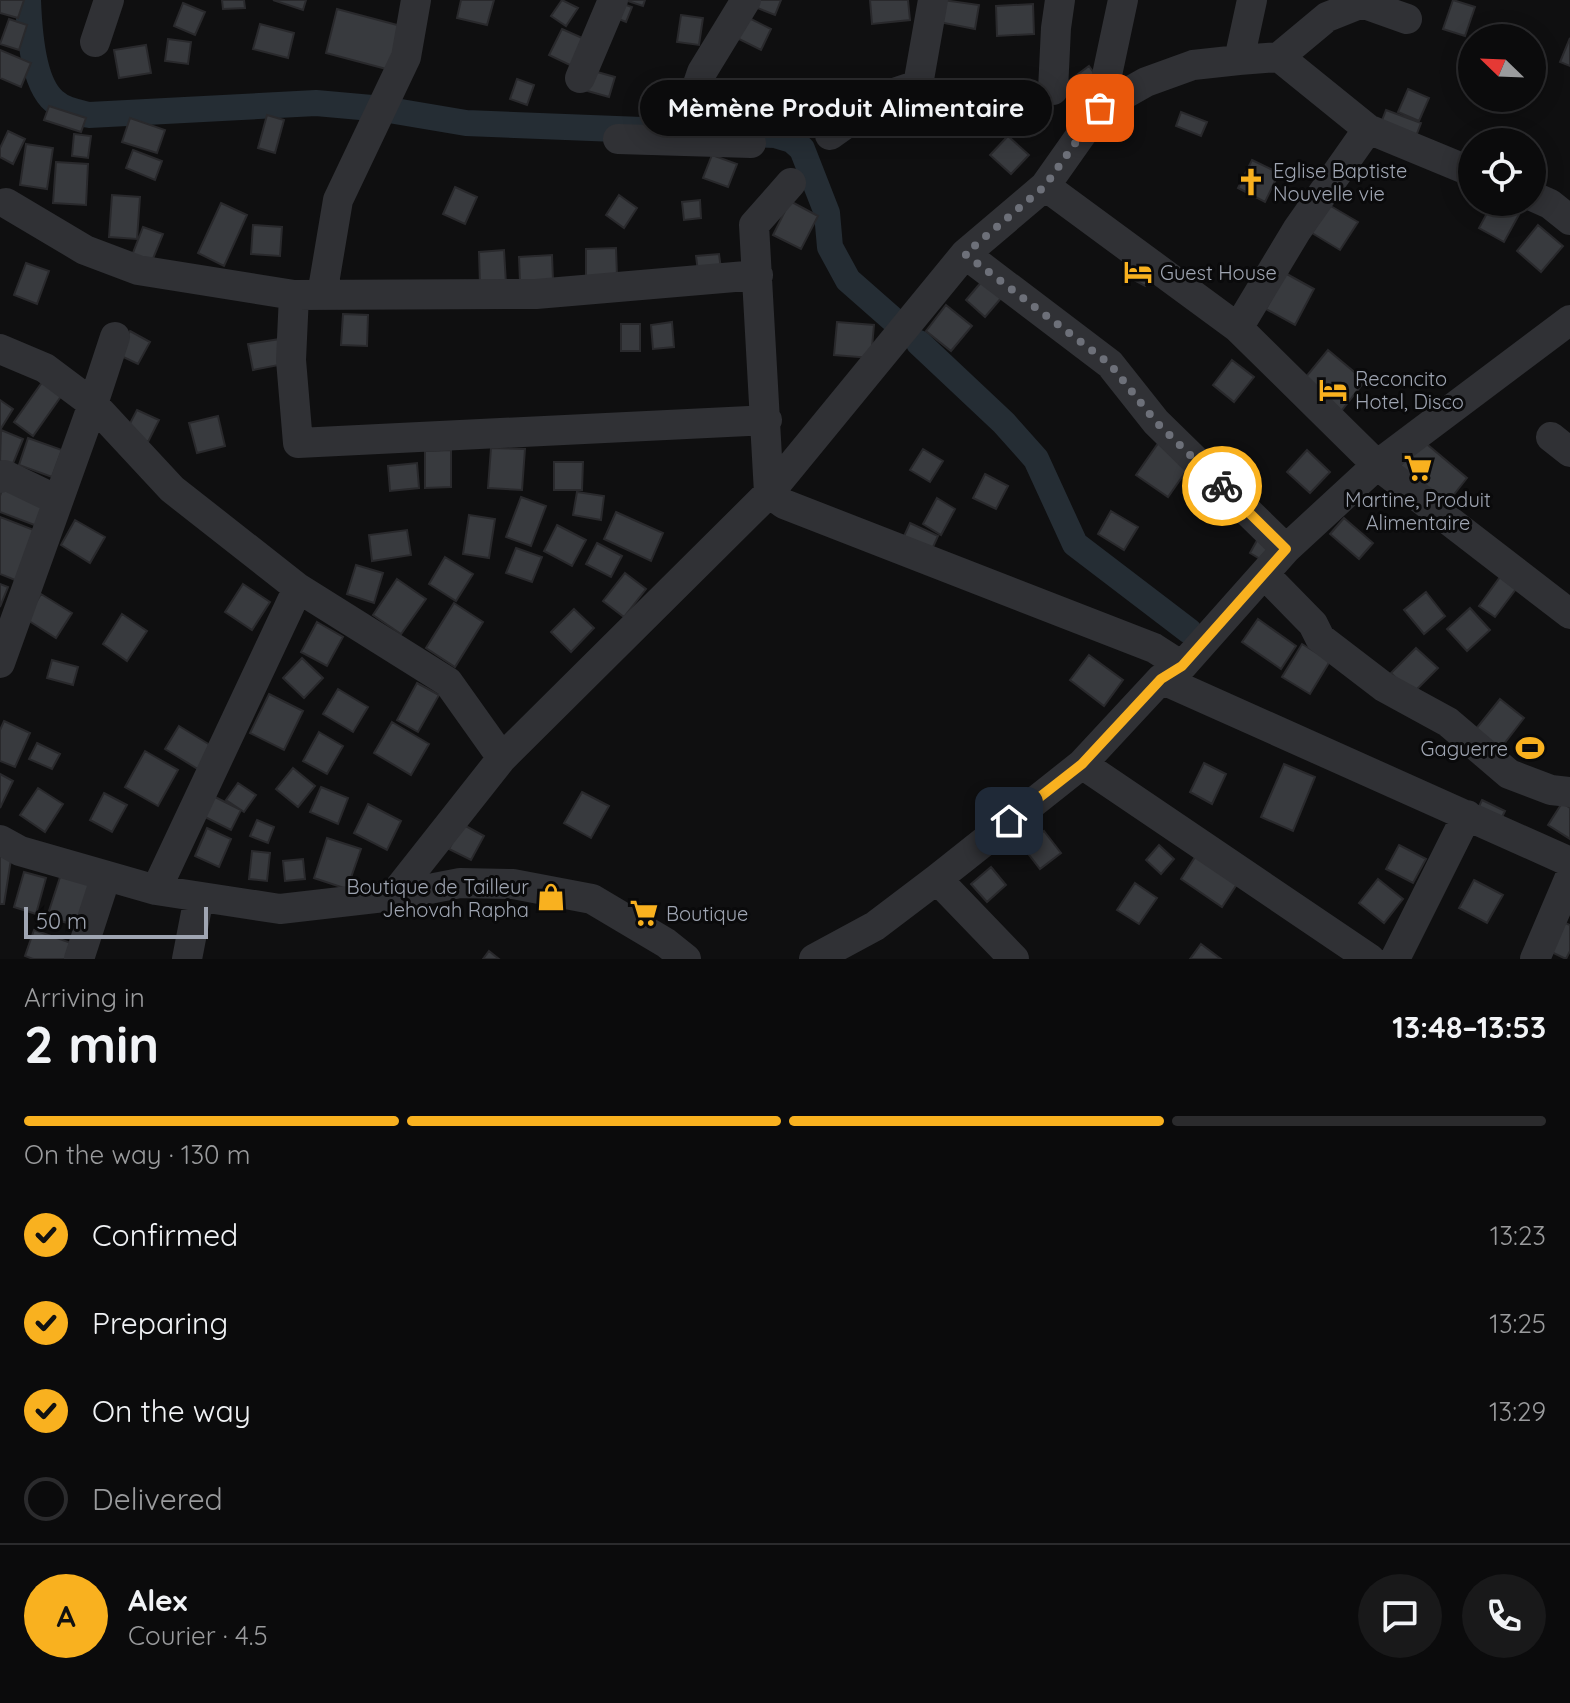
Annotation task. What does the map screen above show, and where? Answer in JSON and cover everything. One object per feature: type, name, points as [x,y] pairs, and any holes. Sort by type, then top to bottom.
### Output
[{"type":"street","points":[[95,42],[109,0]]},
{"type":"street","points":[[416,0],[406,57],[338,200],[308,295],[291,360],[298,443],[767,420]]},
{"type":"street","points":[[580,78],[613,0]]},
{"type":"street","points":[[684,134],[702,72],[746,0]]},
{"type":"street","points":[[830,135],[885,96],[918,85],[933,0]]},
{"type":"street","points":[[1053,90],[1060,0]]},
{"type":"street","points":[[393,896],[502,758],[769,493],[965,254],[1045,186],[1100,108],[1123,0]]},
{"type":"street","points":[[1239,60],[1252,0]]},
{"type":"street","points":[[1100,108],[1146,82],[1193,65],[1279,57],[1327,17],[1362,3],[1407,19]]},
{"type":"street","points":[[1279,57],[1368,129],[1458,166]]},
{"type":"street","points":[[1238,328],[1297,230],[1368,129]]},
{"type":"street","points":[[618,139],[684,134],[751,143]]},
{"type":"street","points":[[769,493],[754,225],[791,183]]},
{"type":"street","points":[[1045,186],[1238,328],[1377,465],[1570,614]]},
{"type":"street","points":[[1546,202],[1570,220]]},
{"type":"street","points":[[6,203],[85,250],[138,270],[308,295],[536,294],[758,275]]},
{"type":"street","points":[[965,254],[1110,364],[1156,422],[1286,549]]},
{"type":"street","points":[[814,959],[875,926],[1082,764],[1172,673],[1286,549],[1377,465],[1570,320]]},
{"type":"street","points":[[0,663],[115,337]]},
{"type":"street","points":[[0,349],[45,368],[93,404],[172,489],[298,588],[448,682],[502,758]]},
{"type":"street","points":[[0,478],[5,475],[57,500]]},
{"type":"street","points":[[769,493],[784,504],[1154,648],[1172,673],[1570,862]]},
{"type":"street","points":[[1264,574],[1313,624],[1320,638],[1384,687],[1448,722],[1509,774],[1551,790],[1570,792]]},
{"type":"street","points":[[156,890],[298,588]]},
{"type":"street","points":[[1082,764],[1370,959]]},
{"type":"street","points":[[1395,959],[1467,815]]},
{"type":"street","points":[[0,840],[20,851],[156,890],[280,909],[393,896],[460,883],[513,884],[592,899],[666,943],[686,959]]},
{"type":"street","points":[[79,959],[106,876]]},
{"type":"street","points":[[1535,959],[1570,877]]},
{"type":"street","points":[[937,879],[1014,959]]},
{"type":"street","points":[[187,959],[199,897]]},
{"type":"building","points":[[0,0],[24,0],[18,18],[0,13]]},
{"type":"building","points":[[222,0],[244,0],[245,8],[223,9]]},
{"type":"building","points":[[273,0],[306,0],[303,10]]},
{"type":"building","points":[[461,0],[494,0],[487,25],[457,18]]},
{"type":"building","points":[[562,0],[578,8],[566,26],[551,16]]},
{"type":"building","points":[[625,0],[645,0],[643,6]]},
{"type":"building","points":[[758,0],[781,0],[775,15],[755,7]]},
{"type":"building","points":[[870,0],[908,0],[910,20],[872,24]]},
{"type":"building","points":[[943,0],[979,5],[975,29],[939,22]]},
{"type":"building","points":[[1453,0],[1475,7],[1469,24],[1458,24],[1458,34],[1443,29]]},
{"type":"building","points":[[615,1],[632,7],[626,22],[609,15]]},
{"type":"building","points":[[183,3],[205,12],[195,35],[174,26]]},
{"type":"building","points":[[1033,4],[1034,34],[997,36],[996,6]]},
{"type":"building","points":[[337,9],[401,26],[390,70],[326,53]]},
{"type":"building","points":[[681,15],[703,18],[699,45],[677,42]]},
{"type":"building","points":[[747,17],[771,29],[761,50],[737,38]]},
{"type":"building","points":[[9,19],[27,25],[19,50],[0,44]]},
{"type":"building","points":[[260,24],[294,33],[288,58],[253,49]]},
{"type":"building","points":[[562,29],[589,41],[576,68],[549,55]]},
{"type":"building","points":[[1570,38],[1570,66],[1560,62]]},
{"type":"building","points":[[168,39],[191,42],[188,64],[165,61]]},
{"type":"building","points":[[146,45],[151,73],[119,78],[114,50]]},
{"type":"building","points":[[0,50],[31,63],[21,87],[0,78]]},
{"type":"building","points":[[1089,66],[1101,83],[1079,100],[1066,83]]},
{"type":"building","points":[[590,70],[615,77],[609,97],[584,90]]},
{"type":"building","points":[[517,79],[534,85],[527,105],[510,99]]},
{"type":"building","points":[[702,89],[731,99],[724,120],[694,109]]},
{"type":"building","points":[[1408,89],[1429,98],[1419,121],[1398,112]]},
{"type":"building","points":[[49,106],[86,118],[81,132],[44,120]]},
{"type":"building","points":[[1386,110],[1421,123],[1413,144],[1378,131]]},
{"type":"building","points":[[1181,112],[1207,122],[1201,136],[1176,126]]},
{"type":"building","points":[[267,115],[284,120],[275,153],[258,148]]},
{"type":"building","points":[[130,118],[165,130],[157,153],[122,142]]},
{"type":"building","points":[[8,131],[25,139],[13,164],[0,157],[0,148]]},
{"type":"building","points":[[74,134],[91,136],[88,158],[72,156]]},
{"type":"building","points":[[1008,136],[1029,155],[1011,174],[990,155]]},
{"type":"building","points":[[26,144],[53,148],[47,189],[20,185]]},
{"type":"building","points":[[133,150],[162,161],[155,180],[126,168]]},
{"type":"building","points":[[712,155],[737,164],[728,187],[703,178]]},
{"type":"building","points":[[1252,160],[1279,173],[1265,202],[1238,188]]},
{"type":"building","points":[[56,162],[88,164],[86,205],[53,203]]},
{"type":"building","points":[[455,187],[477,197],[465,224],[443,214]]},
{"type":"building","points":[[112,195],[140,197],[137,239],[109,237]]},
{"type":"building","points":[[619,195],[637,208],[624,228],[606,215]]},
{"type":"building","points":[[700,200],[701,218],[684,220],[682,202]]},
{"type":"building","points":[[790,201],[818,216],[801,249],[773,235]]},
{"type":"building","points":[[221,203],[247,215],[224,266],[198,253]]},
{"type":"building","points":[[1329,205],[1358,222],[1340,250],[1312,233]]},
{"type":"building","points":[[1485,216],[1518,216],[1504,242],[1479,228]]},
{"type":"building","points":[[253,225],[282,227],[280,256],[251,254]]},
{"type":"building","points":[[1538,225],[1563,246],[1541,272],[1517,251]]},
{"type":"building","points":[[143,227],[163,234],[150,266],[131,258]]},
{"type":"building","points":[[616,248],[617,276],[586,277],[586,249]]},
{"type":"building","points":[[504,250],[506,284],[480,285],[479,252]]},
{"type":"building","points":[[719,254],[721,269],[698,272],[696,256]]},
{"type":"building","points":[[552,255],[553,280],[520,282],[519,257]]},
{"type":"building","points":[[1132,258],[1153,270],[1145,286],[1123,274]]},
{"type":"building","points":[[26,263],[49,271],[37,304],[14,295]]},
{"type":"building","points":[[1285,273],[1314,289],[1295,325],[1266,309]]},
{"type":"building","points":[[983,280],[1002,297],[985,317],[966,300]]},
{"type":"building","points":[[946,305],[972,326],[951,351],[926,331]]},
{"type":"building","points":[[343,314],[368,315],[367,346],[341,345]]},
{"type":"building","points":[[672,322],[674,347],[653,349],[651,325]]},
{"type":"building","points":[[837,322],[874,325],[871,358],[834,355]]},
{"type":"building","points":[[621,324],[640,324],[640,351],[621,351]]},
{"type":"building","points":[[130,331],[150,342],[138,364],[117,354]]},
{"type":"building","points":[[280,339],[284,364],[253,370],[248,344]]},
{"type":"building","points":[[1328,350],[1365,381],[1338,415],[1300,384]]},
{"type":"building","points":[[1232,360],[1254,377],[1234,402],[1213,385]]},
{"type":"building","points":[[43,381],[62,395],[33,436],[14,422]]},
{"type":"building","points":[[0,400],[13,409],[0,430]]},
{"type":"building","points":[[137,410],[159,420],[148,442],[126,431]]},
{"type":"building","points":[[218,416],[225,446],[197,453],[189,423]]},
{"type":"building","points":[[1,430],[23,439],[12,466],[0,461]]},
{"type":"building","points":[[28,438],[62,450],[52,477],[19,465]]},
{"type":"building","points":[[1422,440],[1467,478],[1444,507],[1398,468]]},
{"type":"building","points":[[1159,442],[1191,464],[1168,497],[1136,475]]},
{"type":"building","points":[[491,448],[525,449],[522,490],[488,488]]},
{"type":"building","points":[[923,449],[943,461],[930,482],[910,470]]},
{"type":"building","points":[[451,450],[451,487],[425,488],[425,451]]},
{"type":"building","points":[[1307,450],[1330,472],[1310,493],[1287,472]]},
{"type":"building","points":[[554,462],[583,462],[582,490],[554,490]]},
{"type":"building","points":[[417,463],[419,488],[390,491],[388,466]]},
{"type":"building","points":[[985,474],[1008,486],[996,509],[973,498]]},
{"type":"building","points":[[3,487],[46,504],[37,526],[0,512]]},
{"type":"building","points":[[577,492],[604,496],[601,520],[573,515]]},
{"type":"building","points":[[521,497],[546,506],[531,546],[506,537]]},
{"type":"building","points":[[937,498],[955,509],[941,535],[923,524]]},
{"type":"building","points":[[1111,511],[1138,527],[1124,550],[1098,534]]},
{"type":"building","points":[[616,512],[663,533],[651,561],[604,539]]},
{"type":"building","points":[[469,515],[495,519],[489,558],[463,554]]},
{"type":"building","points":[[0,517],[39,532],[20,582],[0,574]]},
{"type":"building","points":[[1344,518],[1373,543],[1359,559],[1330,534]]},
{"type":"building","points":[[75,520],[105,537],[90,563],[61,545]]},
{"type":"building","points":[[910,523],[938,536],[928,558],[900,545]]},
{"type":"building","points":[[557,525],[586,540],[572,566],[544,551]]},
{"type":"building","points":[[407,530],[411,555],[372,561],[369,535]]},
{"type":"building","points":[[1259,537],[1271,544],[1262,560],[1250,553]]},
{"type":"building","points":[[597,543],[622,556],[611,577],[586,564]]},
{"type":"building","points":[[516,548],[542,557],[532,582],[506,573]]},
{"type":"building","points":[[445,557],[473,574],[456,601],[429,584]]},
{"type":"building","points":[[356,565],[383,573],[374,603],[347,594]]},
{"type":"building","points":[[625,573],[646,589],[624,617],[603,601]]},
{"type":"building","points":[[1500,577],[1516,589],[1495,617],[1479,606]]},
{"type":"building","points":[[397,579],[426,599],[401,634],[373,615]]},
{"type":"building","points":[[0,584],[8,587],[0,607]]},
{"type":"building","points":[[243,584],[270,602],[252,630],[225,612]]},
{"type":"building","points":[[1426,592],[1445,616],[1424,634],[1404,610]]},
{"type":"building","points":[[41,594],[72,613],[56,638],[26,619]]},
{"type":"building","points":[[454,603],[483,622],[455,667],[426,648]]},
{"type":"building","points":[[1470,608],[1490,630],[1467,651],[1447,629]]},
{"type":"building","points":[[574,609],[594,628],[571,652],[551,632]]},
{"type":"building","points":[[122,614],[147,631],[127,661],[103,644]]},
{"type":"building","points":[[1258,619],[1296,646],[1281,669],[1242,642]]},
{"type":"building","points":[[317,622],[343,637],[327,666],[301,652]]},
{"type":"building","points":[[1302,644],[1330,661],[1310,694],[1282,677]]},
{"type":"building","points":[[1416,648],[1438,668],[1412,694],[1391,673]]},
{"type":"building","points":[[1089,655],[1123,680],[1104,706],[1070,680]]},
{"type":"building","points":[[302,658],[323,678],[304,698],[283,678]]},
{"type":"building","points":[[52,660],[78,667],[73,685],[47,678]]},
{"type":"building","points":[[417,683],[439,695],[418,732],[397,720]]},
{"type":"building","points":[[338,689],[368,707],[353,732],[323,714]]},
{"type":"building","points":[[269,694],[303,711],[284,750],[250,733]]},
{"type":"building","points":[[1500,699],[1524,718],[1500,749],[1475,730]]},
{"type":"building","points":[[4,721],[30,733],[15,767],[0,761],[0,730]]},
{"type":"building","points":[[392,722],[429,744],[411,775],[374,753]]},
{"type":"building","points":[[179,726],[215,748],[201,771],[165,749]]},
{"type":"building","points":[[319,732],[343,746],[327,774],[303,761]]},
{"type":"building","points":[[37,743],[60,754],[52,769],[29,759]]},
{"type":"building","points":[[145,751],[178,770],[158,806],[125,787]]},
{"type":"building","points":[[1204,763],[1226,774],[1212,804],[1190,792]]},
{"type":"building","points":[[1284,764],[1315,777],[1293,831],[1261,817]]},
{"type":"building","points":[[293,768],[315,786],[298,807],[276,789]]},
{"type":"building","points":[[0,774],[13,781],[0,808]]},
{"type":"building","points":[[238,783],[256,795],[244,812],[226,800]]},
{"type":"building","points":[[321,787],[348,798],[338,824],[310,812]]},
{"type":"building","points":[[38,788],[63,804],[45,832],[20,815]]},
{"type":"building","points":[[582,792],[609,806],[591,838],[564,823]]},
{"type":"building","points":[[104,793],[127,805],[112,832],[90,820]]},
{"type":"building","points":[[213,796],[241,810],[231,830],[203,816]]},
{"type":"building","points":[[1482,800],[1505,811],[1495,832],[1472,821]]},
{"type":"building","points":[[1562,803],[1570,808],[1570,839],[1548,825]]},
{"type":"building","points":[[368,804],[401,821],[387,850],[354,833]]},
{"type":"building","points":[[257,820],[274,827],[268,843],[250,836]]},
{"type":"building","points":[[462,824],[484,836],[471,860],[449,849]]},
{"type":"building","points":[[207,828],[231,839],[219,867],[195,856]]},
{"type":"building","points":[[1044,831],[1061,853],[1040,869],[1023,847]]},
{"type":"building","points":[[327,838],[361,849],[347,889],[314,878]]},
{"type":"building","points":[[1159,845],[1174,859],[1161,874],[1146,860]]},
{"type":"building","points":[[1399,845],[1426,859],[1413,883],[1386,869]]},
{"type":"building","points":[[0,851],[12,853],[4,904],[0,904]]},
{"type":"building","points":[[252,851],[270,853],[267,881],[249,879]]},
{"type":"building","points":[[1199,851],[1241,878],[1222,907],[1181,879]]},
{"type":"building","points":[[303,859],[305,879],[285,881],[283,861]]},
{"type":"building","points":[[991,867],[1006,885],[987,902],[971,884]]},
{"type":"building","points":[[62,871],[94,881],[81,927],[47,917]]},
{"type":"building","points":[[24,872],[46,878],[36,914],[14,907]]},
{"type":"building","points":[[1378,879],[1403,899],[1384,923],[1359,903]]},
{"type":"building","points":[[1474,880],[1503,895],[1487,923],[1459,908]]},
{"type":"building","points":[[1135,883],[1157,898],[1139,924],[1117,910]]},
{"type":"building","points":[[640,903],[656,911],[650,924],[634,916]]},
{"type":"building","points":[[1559,920],[1570,925],[1570,951],[1566,959],[1545,949]]},
{"type":"building","points":[[34,930],[74,944],[68,959],[33,959],[25,956]]},
{"type":"building","points":[[1201,944],[1221,959],[1190,959]]},
{"type":"building","points":[[489,951],[499,959],[483,959]]},
{"type":"waterway","points":[[28,0],[33,54],[41,81],[54,101],[62,107],[89,115],[316,103],[383,109],[466,123],[642,130]]},
{"type":"waterway","points":[[729,133],[775,135],[792,140],[802,149],[827,213],[830,247],[848,280],[898,324]]},
{"type":"waterway","points":[[919,343],[1004,423],[1036,459],[1075,544],[1189,631]]},
{"type":"way so far","points":[[1100,108],[1045,186],[965,254],[1110,364],[1156,422],[1222,486]]},
{"type":"place","name":"Mèmène Produit Alimentaire","points":[[1100,108]]},
{"type":"place","name":"Eglise Baptiste Nouvelle vie","points":[[1251,182]]},
{"type":"place","name":"Guest House","points":[[1138,272]]},
{"type":"place","name":"Reconcito Hotel, Disco","points":[[1333,390]]},
{"type":"place","name":"Martine, Produit Alimentaire","points":[[1418,468]]},
{"type":"place","name":"Gaguerre","points":[[1530,748]]},
{"type":"place","name":"Boutique de Tailleur Jehovah Rapha","points":[[551,897]]},
{"type":"place","name":"Boutique","points":[[644,913]]},
{"type":"route","points":[[1009,821],[1082,764],[1161,679],[1182,666],[1286,549],[1222,486]]}]
